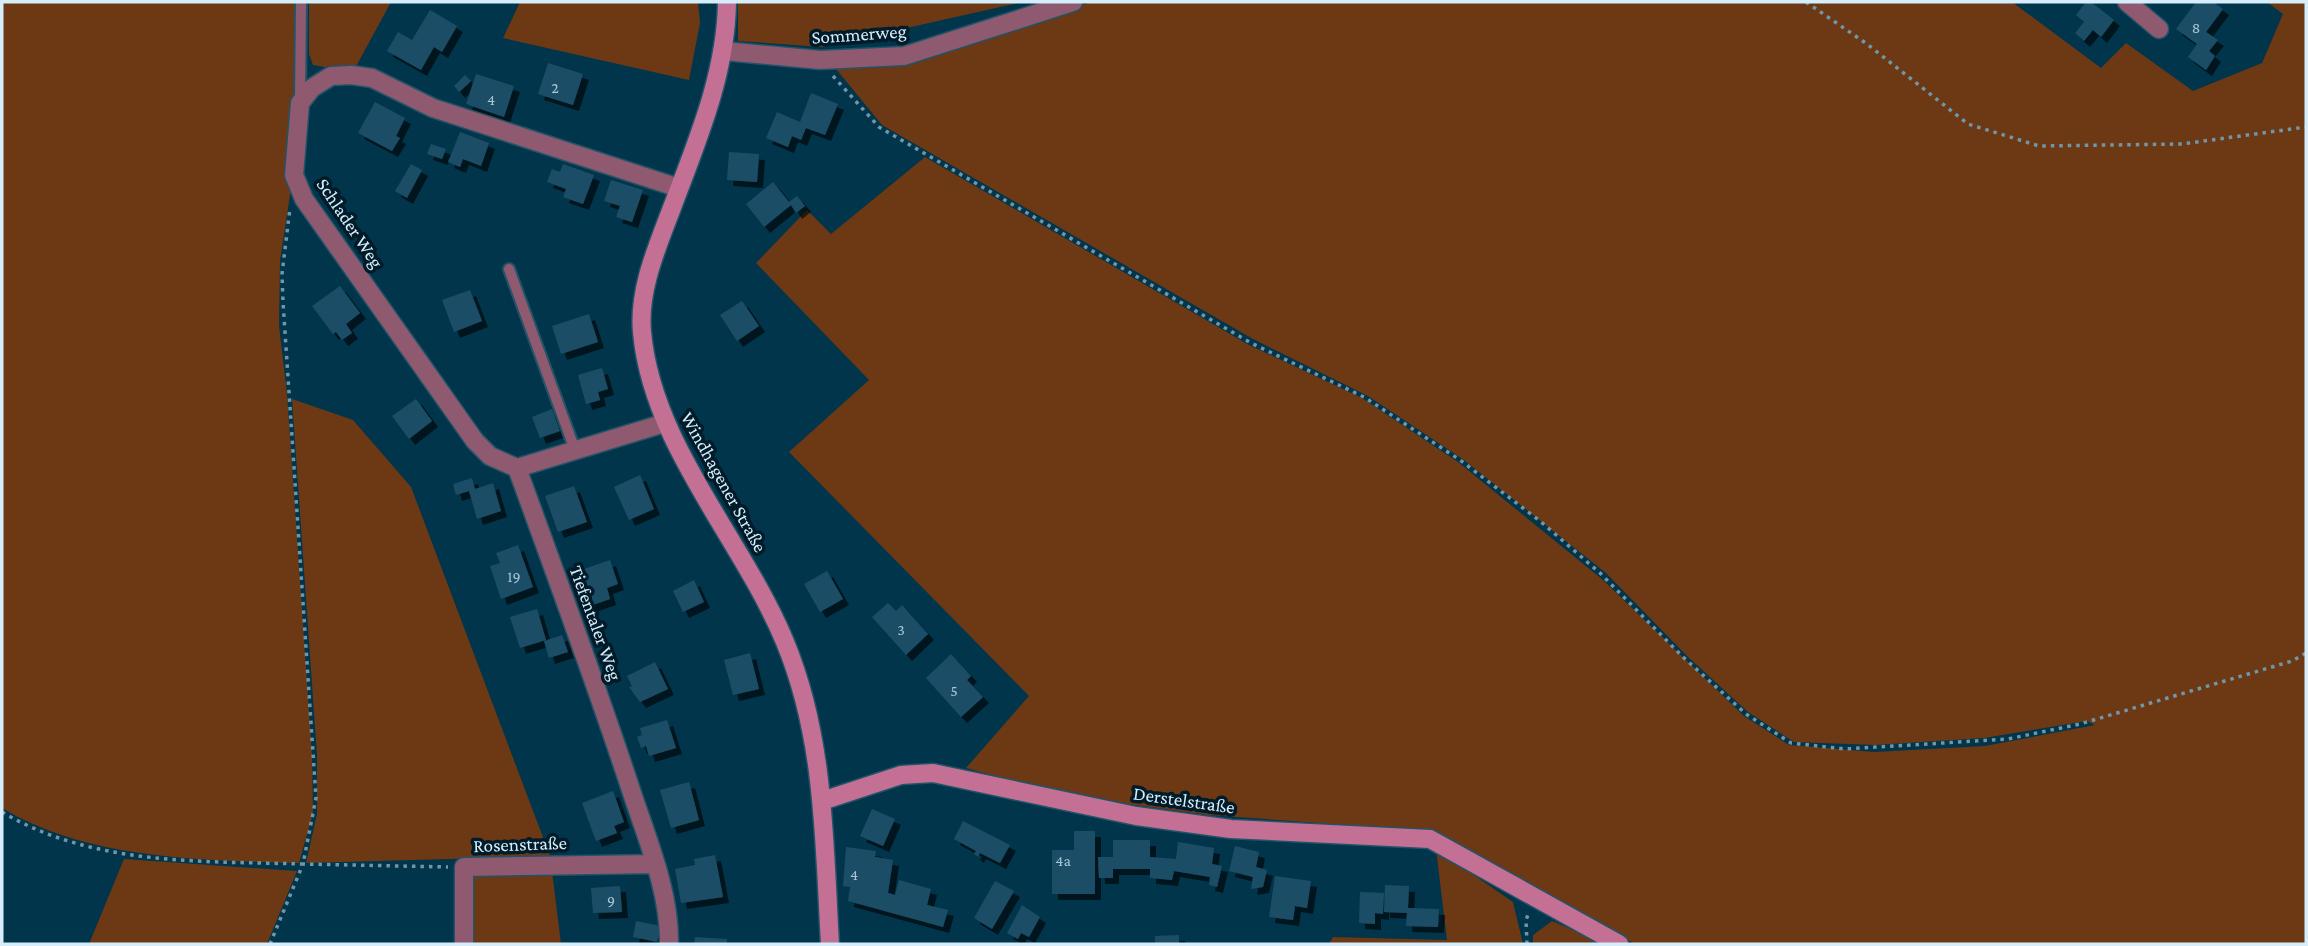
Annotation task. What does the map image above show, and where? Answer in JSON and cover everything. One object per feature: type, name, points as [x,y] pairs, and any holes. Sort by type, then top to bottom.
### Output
[{"type":"main road","name":"Windhagener Straße","points":[[727,2],[724,51],[653,258],[644,293],[641,330],[649,377],[666,423],[765,598],[786,645],[809,720],[822,802],[830,944]]},
{"type":"main road","name":"Derstelstraße","points":[[822,802],[901,775],[933,773],[977,780],[1056,801],[1231,829],[1430,839],[1619,944]]},
{"type":"street","name":"Sommerweg","points":[[724,51],[820,60],[904,56],[1073,2]]},
{"type":"street","points":[[2127,2],[2159,29]]},
{"type":"street","points":[[300,103],[312,88],[331,76],[372,78],[433,108],[679,188]]},
{"type":"street","name":"Schlader Weg","points":[[300,103],[294,175],[304,199],[475,441],[490,456],[517,468]]},
{"type":"street","points":[[517,468],[666,423]]},
{"type":"street","name":"Tiefentaler Weg","points":[[517,468],[603,705],[655,864],[670,928],[669,944]]},
{"type":"street","name":"Rosenstraße","points":[[464,944],[464,867],[655,864]]},
{"type":"lane","points":[[300,103],[301,2]]},
{"type":"lane","points":[[509,269],[575,450]]},
{"type":"path","points":[[1806,2],[1867,44],[1969,124],[2039,146],[2182,144],[2306,127]]},
{"type":"path","points":[[820,60],[879,127],[1251,343],[1364,397],[1460,460],[1540,521],[1600,573],[1683,657],[1746,715],[1791,743],[1855,749],[2008,739],[2080,724],[2292,661],[2306,653]]},
{"type":"path","points":[[270,944],[303,864],[316,798],[282,274],[294,175]]},
{"type":"path","points":[[2,812],[59,838],[126,856],[303,864],[464,867]]},
{"type":"path","points":[[1527,944],[1526,920],[1534,897]]},
{"type":"shaded area","points":[[2,2],[298,2],[292,182],[280,261],[279,326],[287,394],[312,755],[313,813],[299,863],[185,858],[108,847],[71,838],[2,808]]},
{"type":"shaded area","points":[[309,2],[391,2],[353,72],[313,65],[309,54]]},
{"type":"shaded area","points":[[520,2],[698,2],[700,23],[689,80],[503,38]]},
{"type":"shaded area","points":[[738,2],[1023,2],[822,47],[738,41]]},
{"type":"shaded area","points":[[2012,2],[2101,68],[2126,43],[2193,91],[2262,63],[2283,14],[2267,2],[2306,2],[2306,944],[1635,944],[1525,886],[1432,831],[1209,815],[1105,801],[1034,787],[966,768],[1029,696],[789,452],[869,380],[756,263],[807,210],[831,234],[925,157],[1249,345],[1362,398],[1458,462],[1603,580],[1744,716],[1789,745],[1874,752],[1985,746],[2095,725],[2087,721],[1984,738],[1875,745],[1794,742],[1748,712],[1687,656],[1606,573],[1464,460],[1368,396],[1253,339],[882,125],[832,64],[1090,3]]},
{"type":"shaded area","points":[[292,399],[353,420],[411,487],[550,856],[306,863],[317,814],[317,755]]},
{"type":"shaded area","points":[[1436,849],[1513,902],[1523,944],[1329,944],[1333,937],[1447,940]]},
{"type":"shaded area","points":[[124,859],[297,871],[267,944],[89,944]]},
{"type":"shaded area","points":[[552,871],[561,944],[472,944],[472,875]]},
{"type":"shaded area","points":[[1552,921],[1606,944],[1533,944],[1533,935]]},
{"type":"building","points":[[2086,2],[2091,2],[2114,20],[2101,37],[2093,30],[2084,41],[2075,33],[2084,22],[2076,15]]},
{"type":"building","points":[[2196,2],[2213,2],[2223,9],[2206,32],[2218,40],[2209,51],[2215,56],[2206,70],[2188,57],[2197,44],[2176,29]]},
{"type":"building","points":[[430,10],[457,26],[442,52],[434,47],[421,70],[387,51],[398,32],[412,40]]},
{"type":"building","points":[[548,63],[583,74],[573,105],[538,94]]},
{"type":"building","points":[[476,74],[514,86],[504,117],[466,104]]},
{"type":"building","points":[[465,75],[471,81],[459,92],[454,86]]},
{"type":"building","points":[[811,93],[838,104],[825,135],[806,128],[801,140],[792,136],[788,147],[766,138],[777,112],[800,122]]},
{"type":"building","points":[[375,102],[405,118],[396,136],[400,138],[392,151],[358,133]]},
{"type":"building","points":[[460,132],[489,143],[481,166],[463,159],[460,167],[448,162]]},
{"type":"building","points":[[431,144],[446,149],[442,159],[427,154]]},
{"type":"building","points":[[729,152],[759,154],[757,182],[727,180]]},
{"type":"building","points":[[411,164],[422,170],[407,198],[395,191]]},
{"type":"building","points":[[563,164],[594,175],[583,204],[563,197],[566,189],[547,182],[552,169],[560,172]]},
{"type":"building","points":[[611,180],[643,190],[632,222],[616,217],[620,206],[604,201]]},
{"type":"building","points":[[773,182],[789,202],[797,196],[805,206],[796,213],[791,205],[764,227],[746,204]]},
{"type":"building","points":[[340,286],[360,313],[346,324],[352,333],[342,340],[336,332],[333,334],[312,306]]},
{"type":"building","points":[[470,290],[482,321],[454,332],[442,300]]},
{"type":"building","points":[[742,301],[759,326],[737,341],[720,315]]},
{"type":"building","points":[[589,314],[598,342],[561,354],[552,326]]},
{"type":"building","points":[[602,368],[608,389],[598,392],[600,400],[586,404],[578,375]]},
{"type":"building","points":[[416,399],[432,421],[409,439],[392,416]]},
{"type":"building","points":[[552,409],[560,431],[540,438],[532,417]]},
{"type":"building","points":[[640,475],[654,509],[629,520],[614,487]]},
{"type":"building","points":[[472,478],[475,489],[493,483],[501,511],[477,519],[469,491],[456,495],[453,484]]},
{"type":"building","points":[[574,486],[587,522],[558,532],[545,496]]},
{"type":"building","points":[[518,545],[533,587],[501,599],[490,566],[500,563],[496,553]]},
{"type":"building","points":[[610,560],[618,584],[607,588],[610,599],[587,607],[575,572]]},
{"type":"building","points":[[827,571],[843,599],[820,612],[804,584]]},
{"type":"building","points":[[694,580],[704,602],[683,612],[673,591]]},
{"type":"building","points":[[888,603],[896,611],[902,605],[928,634],[906,655],[872,617]]},
{"type":"building","points":[[537,609],[546,640],[520,648],[510,617]]},
{"type":"building","points":[[562,635],[568,652],[549,658],[544,641]]},
{"type":"building","points":[[750,653],[759,689],[733,695],[724,660]]},
{"type":"building","points":[[951,654],[971,676],[967,680],[983,697],[961,717],[926,678]]},
{"type":"building","points":[[655,662],[668,689],[640,702],[629,687],[632,686],[627,676]]},
{"type":"building","points":[[667,720],[676,748],[649,756],[646,746],[641,748],[637,737],[642,735],[640,728]]},
{"type":"building","points":[[689,782],[699,820],[671,828],[660,790]]},
{"type":"building","points":[[613,791],[624,822],[614,826],[617,833],[596,841],[582,803]]},
{"type":"building","points":[[872,809],[895,819],[883,846],[860,836]]},
{"type":"building","points":[[963,821],[1010,845],[1000,863],[980,853],[978,857],[974,854],[976,851],[954,839]]},
{"type":"building","points":[[1074,831],[1095,831],[1095,894],[1052,894],[1052,850],[1074,850]]},
{"type":"building","points":[[1113,840],[1150,840],[1150,857],[1176,859],[1178,842],[1214,848],[1212,864],[1222,866],[1217,887],[1209,885],[1210,877],[1174,871],[1172,880],[1150,878],[1150,869],[1113,869],[1113,878],[1099,878],[1098,857],[1113,857]]},
{"type":"building","points":[[1235,846],[1259,852],[1256,867],[1267,870],[1263,887],[1251,889],[1253,877],[1229,871]]},
{"type":"building","points":[[846,847],[876,851],[875,857],[893,860],[888,893],[895,895],[899,880],[931,889],[927,905],[948,910],[943,927],[848,901],[850,887],[843,886]]},
{"type":"building","points":[[715,855],[723,897],[681,903],[675,869],[695,865],[694,859]]},
{"type":"building","points":[[1275,876],[1311,881],[1307,908],[1295,906],[1293,920],[1269,917]]},
{"type":"building","points":[[995,881],[1014,891],[992,929],[974,918]]},
{"type":"building","points":[[1385,885],[1409,886],[1408,908],[1439,909],[1438,927],[1406,926],[1407,913],[1384,912]]},
{"type":"building","points":[[620,886],[622,912],[593,913],[591,888]]},
{"type":"building","points":[[1360,892],[1384,893],[1383,914],[1375,913],[1375,924],[1359,923]]},
{"type":"building","points":[[1022,905],[1040,917],[1029,937],[1021,933],[1018,939],[1007,933]]},
{"type":"building","points":[[636,921],[661,926],[657,942],[633,937]]},
{"type":"building","points":[[1179,935],[1179,944],[1155,944],[1155,936]]},
{"type":"building","points":[[695,937],[727,939],[727,944],[694,944]]}]
